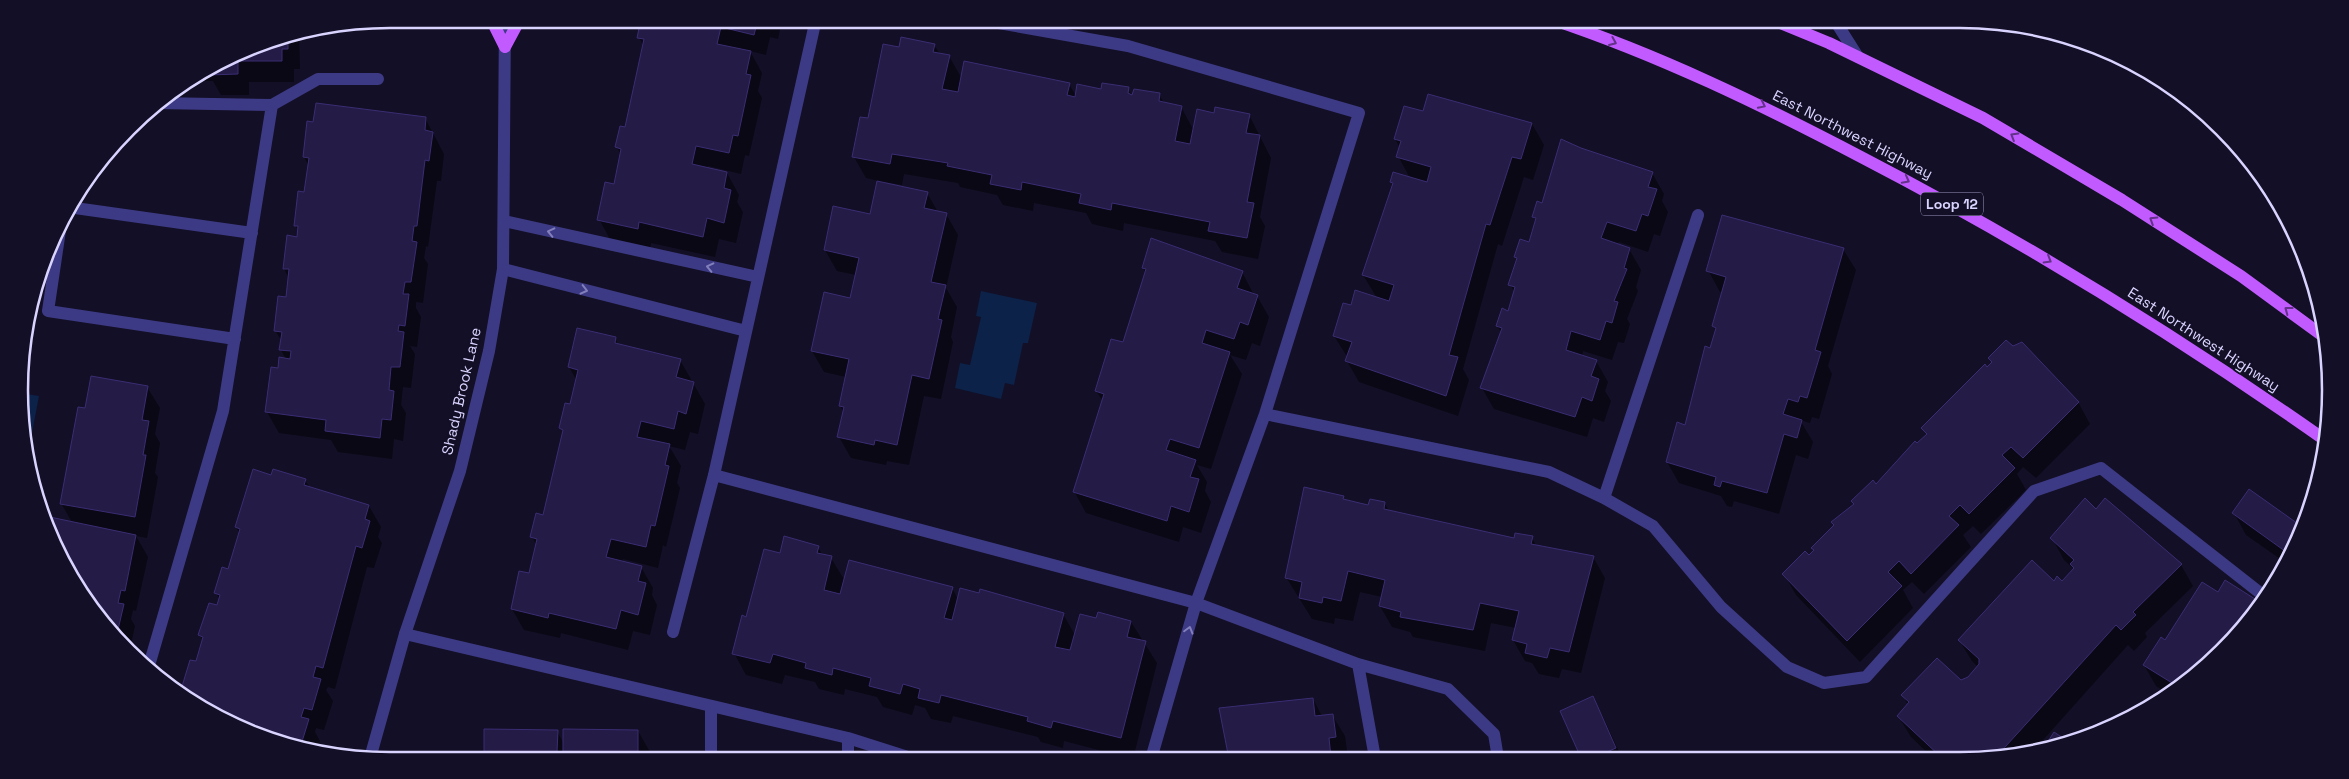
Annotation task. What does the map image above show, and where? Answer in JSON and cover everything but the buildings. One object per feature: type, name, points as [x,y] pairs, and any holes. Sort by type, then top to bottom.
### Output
[{"type":"main road","points":[[496,28],[505,47]]},
{"type":"main road","points":[[505,47],[515,28]]},
{"type":"main road","name":"East Northwest Highway","points":[[1578,28],[1761,104],[1964,210],[2126,307],[2318,435]]},
{"type":"main road","points":[[1794,28],[1829,42],[1983,118],[2122,200],[2241,276],[2317,332]]},
{"type":"street","name":"Shady Brook Lane","points":[[372,751],[405,634],[460,471],[489,351],[502,269],[505,28]]},
{"type":"street","points":[[673,632],[714,474],[814,28]]},
{"type":"street","points":[[1027,28],[1128,46],[1359,113],[1264,414],[1196,602],[1153,752]]},
{"type":"street","points":[[1840,28],[1858,57]]},
{"type":"street","points":[[168,103],[272,105],[318,79],[378,79]]},
{"type":"street","points":[[150,661],[223,411],[272,105]]},
{"type":"street","points":[[76,208],[252,233]]},
{"type":"street","points":[[1604,498],[1698,215]]},
{"type":"street","points":[[504,221],[758,277]]},
{"type":"street","points":[[58,245],[48,311],[235,339]]},
{"type":"street","points":[[502,269],[746,331]]},
{"type":"street","points":[[1264,414],[1549,472],[1604,498],[1653,526],[1721,607],[1787,667],[1824,683],[1866,677],[2034,491],[2101,468],[2259,592]]},
{"type":"street","points":[[714,474],[1196,602],[1358,664],[1448,689],[1494,734],[1497,752]]},
{"type":"street","points":[[405,634],[848,738],[892,752]]},
{"type":"street","points":[[1358,664],[1374,752]]},
{"type":"street","points":[[711,752],[712,706]]},
{"type":"street","points":[[848,738],[848,752]]},
{"type":"water","points":[[981,291],[1037,303],[1028,343],[1023,343],[1014,385],[1005,383],[1001,399],[955,388],[960,363],[970,365],[981,317],[976,316]]},
{"type":"water","points":[[28,394],[39,396],[31,438]]}]
